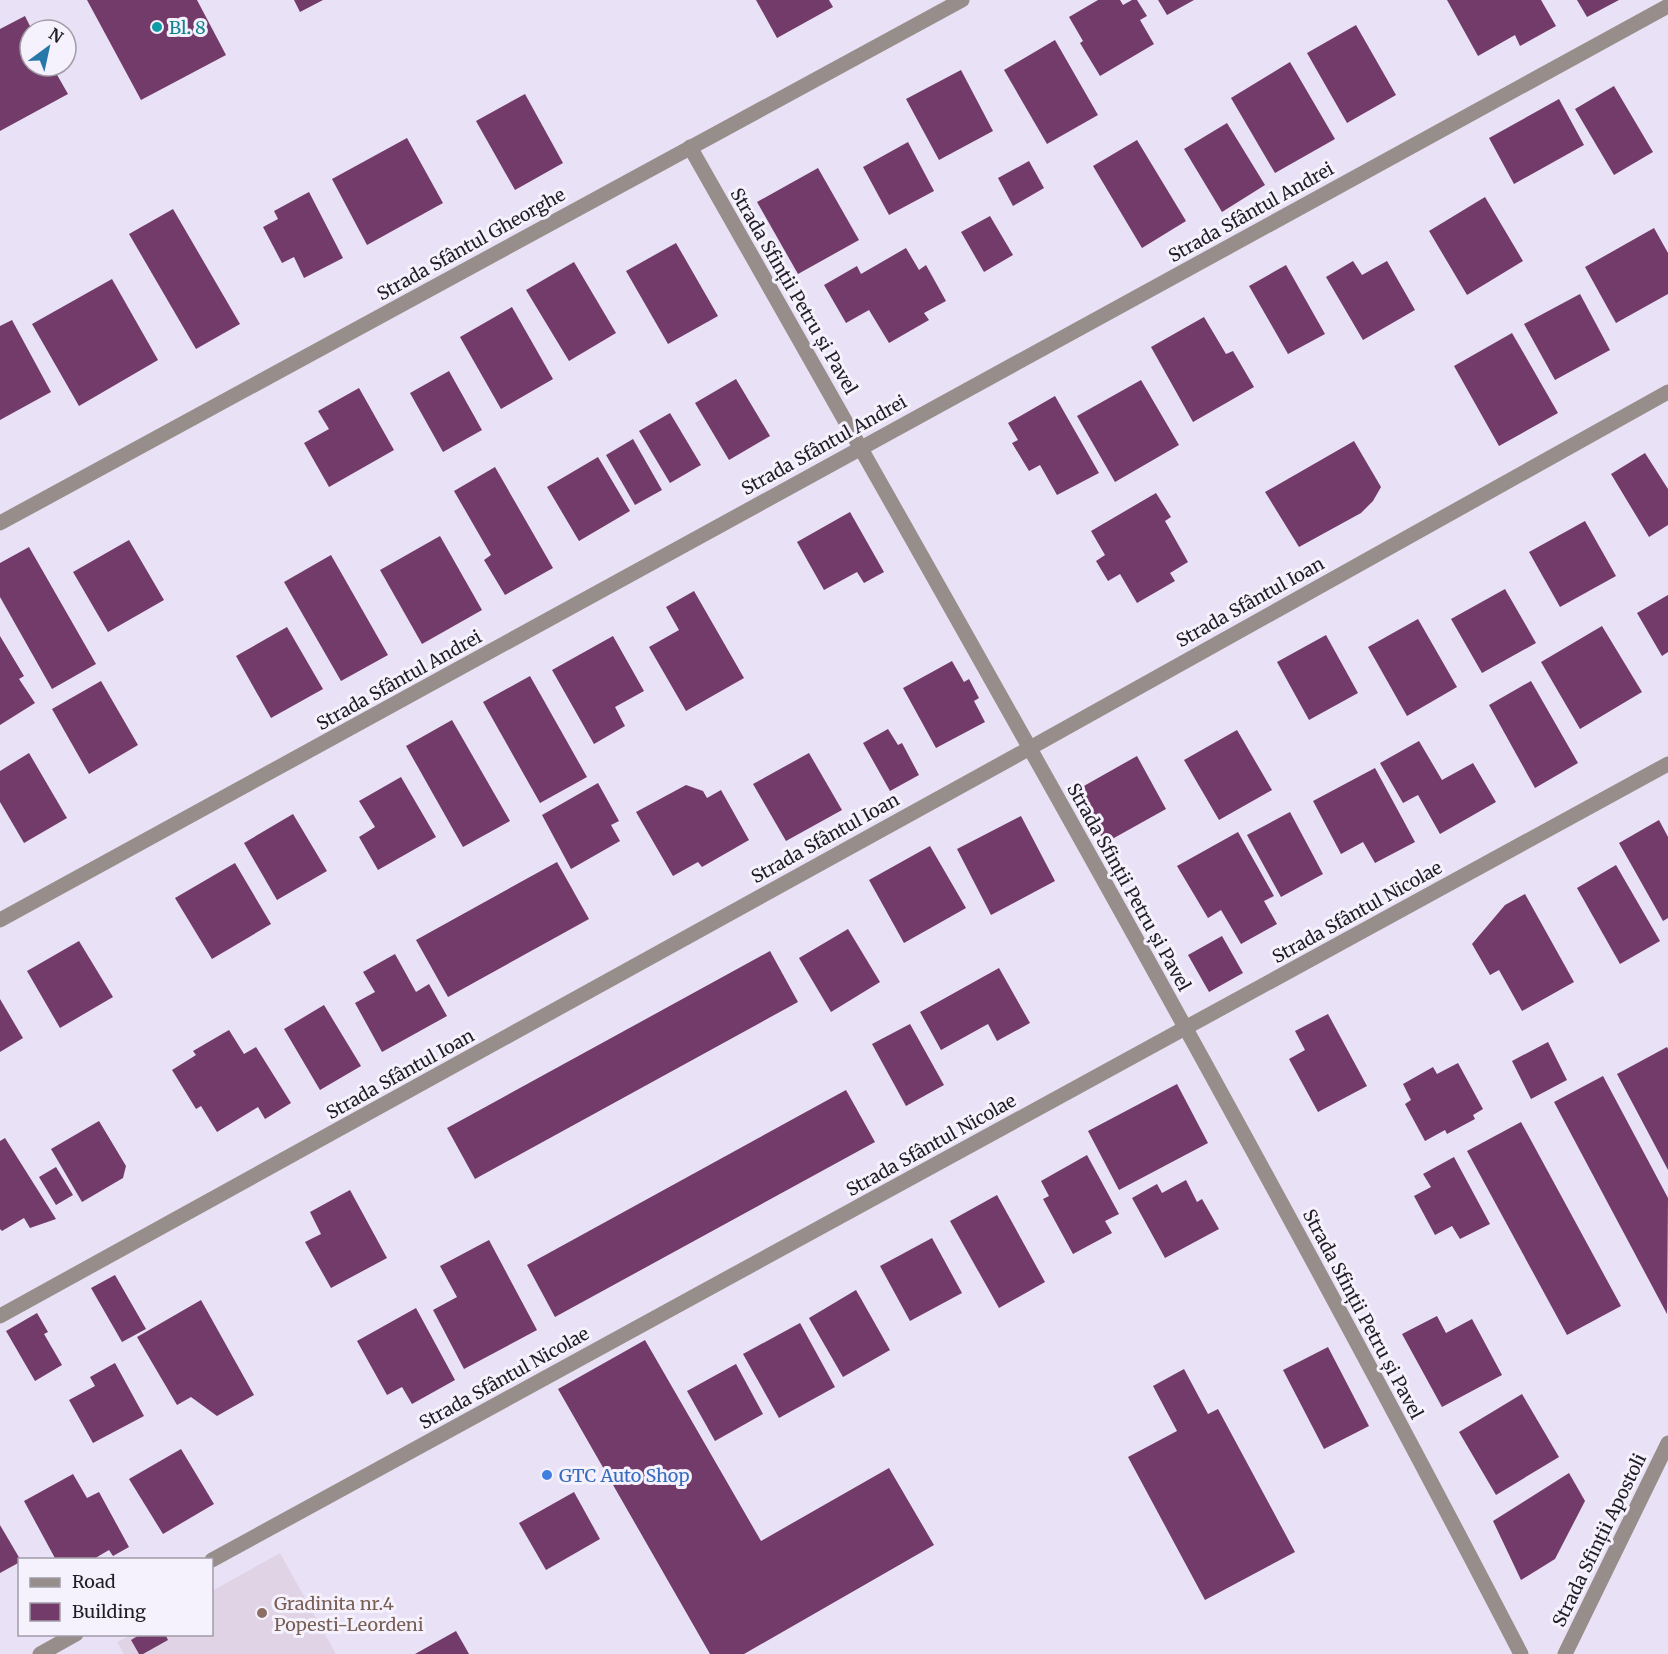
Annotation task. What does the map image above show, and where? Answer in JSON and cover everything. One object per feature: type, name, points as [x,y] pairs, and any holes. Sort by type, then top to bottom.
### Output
[{"type":"street","name":"Strada Sfântul Gheorghe","points":[[0,523],[962,0]]},
{"type":"street","name":"Strada Sfântul Andrei","points":[[0,920],[1668,6]]},
{"type":"street","name":"Strada Sfinții Petru și Pavel","points":[[690,147],[1186,1028],[1521,1654]]},
{"type":"street","name":"Strada Sfântul Ioan","points":[[0,1316],[1030,748],[1668,392]]},
{"type":"street","name":"Strada Sfântul Nicolae","points":[[213,1559],[1668,764]]},
{"type":"street","name":"Strada Sfinții Apostoli","points":[[1565,1654],[1668,1443]]},
{"type":"street","points":[[40,1654],[74,1636]]},
{"type":"shaded area","name":"Gradinita nr.4 Popesti-Leordeni","points":[[280,1553],[336,1654],[124,1654],[117,1642],[129,1636],[213,1636],[213,1590]]},
{"type":"building","name":"Bl. 8","points":[[87,0],[197,0],[226,55],[141,100]]},
{"type":"building","points":[[294,0],[323,0],[300,12]]},
{"type":"building","points":[[756,0],[829,0],[833,7],[777,38]]},
{"type":"building","points":[[1098,0],[1120,0],[1123,5],[1137,0],[1147,16],[1140,20],[1154,44],[1100,76],[1080,43],[1083,41],[1069,17]]},
{"type":"building","points":[[1158,0],[1194,0],[1167,15]]},
{"type":"building","points":[[1447,0],[1541,0],[1556,26],[1520,46],[1515,35],[1478,56]]},
{"type":"building","points":[[1577,0],[1619,0],[1587,17]]},
{"type":"building","points":[[18,20],[18,78],[59,78],[68,94],[0,131],[0,29]]},
{"type":"building","points":[[1356,25],[1396,95],[1347,123],[1307,53]]},
{"type":"building","points":[[1055,40],[1098,115],[1047,144],[1004,70]]},
{"type":"building","points":[[1290,62],[1335,139],[1275,173],[1231,98]]},
{"type":"building","points":[[961,70],[993,131],[939,160],[906,99]]},
{"type":"building","points":[[1614,86],[1653,152],[1614,175],[1575,109]]},
{"type":"building","points":[[525,94],[563,163],[515,190],[476,121]]},
{"type":"building","points":[[1559,99],[1584,145],[1514,184],[1489,138]]},
{"type":"building","points":[[1227,123],[1265,185],[1222,212],[1184,149]]},
{"type":"building","points":[[407,138],[443,203],[367,245],[332,179]]},
{"type":"building","points":[[1137,140],[1186,221],[1142,248],[1093,166]]},
{"type":"building","points":[[908,142],[934,191],[889,215],[863,167]]},
{"type":"building","points":[[1029,161],[1044,188],[1013,206],[998,178]]},
{"type":"building","points":[[818,168],[859,240],[798,274],[757,202]]},
{"type":"building","points":[[309,192],[343,258],[304,278],[294,257],[282,263],[263,227],[278,219],[274,211]]},
{"type":"building","points":[[1485,197],[1523,261],[1467,295],[1429,231]]},
{"type":"building","points":[[173,209],[240,324],[196,349],[129,234]]},
{"type":"building","points":[[990,216],[1013,255],[984,272],[961,232]]},
{"type":"building","points":[[1654,228],[1668,253],[1668,294],[1616,323],[1585,267]]},
{"type":"building","points":[[676,243],[718,316],[668,344],[626,271]]},
{"type":"building","points":[[906,248],[919,270],[926,265],[946,301],[924,313],[929,320],[889,343],[869,310],[846,323],[824,285],[857,266],[861,274]]},
{"type":"building","points":[[1353,261],[1362,275],[1387,261],[1415,310],[1363,340],[1326,277]]},
{"type":"building","points":[[574,262],[616,333],[569,361],[526,290]]},
{"type":"building","points":[[1286,265],[1325,334],[1288,354],[1249,286]]},
{"type":"building","points":[[112,279],[158,360],[79,406],[32,324]]},
{"type":"building","points":[[1580,294],[1610,350],[1555,380],[1524,324]]},
{"type":"building","points":[[512,307],[553,379],[501,409],[460,337]]},
{"type":"building","points":[[1204,317],[1226,354],[1233,351],[1254,387],[1193,422],[1151,347]]},
{"type":"building","points":[[12,320],[51,392],[0,420],[0,326]]},
{"type":"building","points":[[1512,333],[1558,413],[1499,446],[1454,366]]},
{"type":"building","points":[[449,371],[482,430],[443,452],[410,393]]},
{"type":"building","points":[[736,379],[770,436],[729,460],[695,403]]},
{"type":"building","points":[[1141,380],[1179,445],[1115,482],[1077,416]]},
{"type":"building","points":[[359,388],[394,450],[329,487],[304,443],[329,429],[318,411]]},
{"type":"building","points":[[1055,396],[1099,473],[1057,495],[1040,465],[1029,471],[1012,443],[1018,440],[1008,423]]},
{"type":"building","points":[[670,413],[701,465],[670,483],[639,431]]},
{"type":"building","points":[[633,439],[662,490],[635,505],[606,455]]},
{"type":"building","points":[[1354,441],[1381,487],[1373,501],[1361,513],[1299,547],[1265,492]]},
{"type":"building","points":[[1645,453],[1668,489],[1668,525],[1649,537],[1611,474]]},
{"type":"building","points":[[598,457],[630,511],[579,541],[547,487]]},
{"type":"building","points":[[495,467],[553,568],[505,595],[484,560],[491,555],[454,491]]},
{"type":"building","points":[[1156,493],[1171,517],[1165,521],[1188,562],[1170,573],[1175,581],[1137,603],[1120,574],[1108,581],[1096,561],[1105,555],[1091,531]]},
{"type":"building","points":[[850,512],[884,572],[864,583],[857,572],[824,590],[797,542]]},
{"type":"building","points":[[1585,521],[1616,576],[1560,607],[1529,552]]},
{"type":"building","points":[[440,536],[482,610],[422,644],[380,570]]},
{"type":"building","points":[[129,540],[164,600],[108,632],[73,572]]},
{"type":"building","points":[[29,547],[96,664],[52,689],[0,597],[0,563]]},
{"type":"building","points":[[331,555],[388,655],[341,681],[284,582]]},
{"type":"building","points":[[1505,589],[1536,643],[1482,673],[1451,619]]},
{"type":"building","points":[[694,591],[744,678],[686,711],[649,647],[679,630],[666,607]]},
{"type":"building","points":[[1668,595],[1668,652],[1662,656],[1637,613]]},
{"type":"building","points":[[1418,619],[1457,687],[1407,716],[1368,647]]},
{"type":"building","points":[[1602,626],[1642,692],[1580,729],[1541,662]]},
{"type":"building","points":[[287,627],[323,689],[271,718],[236,656]]},
{"type":"building","points":[[1326,635],[1358,693],[1309,720],[1277,662]]},
{"type":"building","points":[[0,636],[24,676],[19,679],[35,703],[0,725]]},
{"type":"building","points":[[613,636],[644,691],[615,707],[625,726],[594,744],[552,670]]},
{"type":"building","points":[[952,661],[964,682],[969,679],[979,698],[974,701],[985,722],[936,748],[903,688]]},
{"type":"building","points":[[530,676],[587,777],[540,803],[483,702]]},
{"type":"building","points":[[101,681],[138,745],[89,774],[52,709]]},
{"type":"building","points":[[1531,681],[1578,763],[1535,788],[1489,705]]},
{"type":"building","points":[[452,720],[510,821],[463,847],[406,746]]},
{"type":"building","points":[[888,729],[898,745],[902,743],[919,775],[890,791],[863,743]]},
{"type":"building","points":[[1237,730],[1272,790],[1219,820],[1184,760]]},
{"type":"building","points":[[1419,741],[1442,780],[1473,763],[1496,802],[1440,834],[1418,795],[1403,803],[1380,763]]},
{"type":"building","points":[[29,753],[67,818],[24,843],[0,802],[0,771]]},
{"type":"building","points":[[809,753],[842,810],[786,841],[753,784]]},
{"type":"building","points":[[1137,756],[1166,809],[1105,843],[1075,791]]},
{"type":"building","points":[[1375,768],[1415,842],[1375,863],[1363,842],[1341,854],[1313,801]]},
{"type":"building","points":[[401,777],[436,837],[378,870],[359,837],[375,827],[359,801]]},
{"type":"building","points":[[598,783],[619,821],[611,825],[620,841],[571,869],[542,815]]},
{"type":"building","points":[[686,785],[703,791],[707,798],[721,790],[749,840],[702,867],[698,862],[673,876],[636,812]]},
{"type":"building","points":[[1290,812],[1323,874],[1281,897],[1247,835]]},
{"type":"building","points":[[293,814],[327,871],[277,900],[244,843]]},
{"type":"building","points":[[1021,816],[1055,881],[991,915],[957,849]]},
{"type":"building","points":[[1659,820],[1668,837],[1668,918],[1663,921],[1619,843]]},
{"type":"building","points":[[1238,832],[1274,896],[1264,901],[1277,924],[1241,944],[1221,910],[1208,918],[1177,866]]},
{"type":"building","points":[[930,846],[966,908],[904,943],[869,880]]},
{"type":"building","points":[[557,862],[589,919],[448,997],[416,940]]},
{"type":"building","points":[[235,863],[271,924],[212,959],[175,898]]},
{"type":"building","points":[[1616,865],[1660,941],[1620,964],[1577,888]]},
{"type":"building","points":[[1525,894],[1574,982],[1522,1011],[1499,970],[1490,975],[1472,944],[1505,905]]},
{"type":"building","points":[[848,929],[880,982],[831,1012],[799,958]]},
{"type":"building","points":[[1222,936],[1243,973],[1209,992],[1188,955]]},
{"type":"building","points":[[79,941],[113,997],[60,1028],[27,971]]},
{"type":"building","points":[[770,951],[798,1002],[475,1179],[447,1128]]},
{"type":"building","points":[[395,954],[416,992],[429,984],[447,1016],[382,1052],[355,1003],[375,992],[363,972]]},
{"type":"building","points":[[999,968],[1030,1023],[997,1041],[988,1024],[941,1050],[920,1012]]},
{"type":"building","points":[[0,999],[23,1038],[0,1052]]},
{"type":"building","points":[[324,1005],[361,1066],[320,1090],[284,1029]]},
{"type":"building","points":[[1328,1014],[1367,1086],[1318,1112],[1289,1059],[1305,1050],[1295,1031]]},
{"type":"building","points":[[910,1024],[944,1085],[906,1106],[872,1044]]},
{"type":"building","points":[[229,1030],[244,1054],[256,1047],[291,1103],[265,1119],[258,1107],[217,1132],[201,1106],[196,1109],[172,1070],[196,1055],[193,1051]]},
{"type":"building","points":[[1548,1042],[1567,1080],[1531,1099],[1512,1061]]},
{"type":"building","points":[[1667,1047],[1668,1049],[1668,1170],[1617,1074]]},
{"type":"building","points":[[1458,1063],[1483,1109],[1473,1115],[1475,1119],[1447,1134],[1445,1130],[1425,1141],[1405,1104],[1411,1100],[1403,1084],[1433,1067],[1437,1074]]},
{"type":"building","points":[[1603,1076],[1668,1198],[1667,1314],[1554,1102]]},
{"type":"building","points":[[1177,1084],[1208,1143],[1119,1190],[1088,1131]]},
{"type":"building","points":[[846,1090],[875,1142],[555,1317],[527,1265]]},
{"type":"building","points":[[99,1121],[126,1166],[123,1178],[82,1202],[51,1149]]},
{"type":"building","points":[[1521,1122],[1621,1306],[1567,1335],[1467,1151]]},
{"type":"building","points":[[5,1138],[56,1219],[30,1228],[24,1218],[2,1231],[0,1229],[0,1141]]},
{"type":"building","points":[[1087,1155],[1119,1214],[1105,1221],[1112,1233],[1073,1254],[1043,1199],[1049,1196],[1041,1181]]},
{"type":"building","points":[[1454,1157],[1490,1224],[1460,1239],[1452,1226],[1435,1235],[1414,1196],[1431,1187],[1423,1174]]},
{"type":"building","points":[[56,1167],[73,1195],[56,1205],[39,1177]]},
{"type":"building","points":[[1186,1180],[1197,1202],[1202,1199],[1219,1229],[1165,1258],[1132,1198],[1157,1184],[1162,1193]]},
{"type":"building","points":[[350,1190],[387,1258],[331,1288],[305,1242],[321,1234],[310,1212]]},
{"type":"building","points":[[997,1195],[1045,1282],[999,1308],[950,1221]]},
{"type":"building","points":[[932,1238],[962,1293],[910,1321],[880,1266]]},
{"type":"building","points":[[489,1240],[537,1330],[464,1369],[433,1310],[457,1297],[440,1266]]},
{"type":"building","points":[[115,1275],[146,1329],[122,1342],[91,1288]]},
{"type":"building","points":[[856,1290],[890,1350],[843,1377],[809,1318]]},
{"type":"building","points":[[201,1300],[254,1395],[217,1416],[191,1397],[177,1405],[137,1337]]},
{"type":"building","points":[[416,1308],[455,1380],[412,1404],[402,1387],[387,1395],[357,1341]]},
{"type":"building","points":[[37,1313],[48,1332],[44,1334],[62,1365],[35,1381],[6,1331]]},
{"type":"building","points":[[1437,1316],[1446,1333],[1472,1319],[1502,1375],[1442,1407],[1402,1334]]},
{"type":"building","points":[[800,1323],[835,1387],[779,1418],[743,1354]]},
{"type":"building","points":[[645,1340],[761,1541],[889,1468],[934,1545],[744,1654],[710,1654],[558,1389]]},
{"type":"building","points":[[1328,1347],[1369,1426],[1324,1449],[1283,1370]]},
{"type":"building","points":[[115,1363],[144,1416],[93,1443],[69,1400],[95,1386],[90,1377]]},
{"type":"building","points":[[736,1364],[763,1414],[715,1441],[687,1391]]},
{"type":"building","points":[[1184,1369],[1208,1414],[1218,1409],[1295,1552],[1205,1600],[1128,1457],[1177,1431],[1153,1386]]},
{"type":"building","points":[[1522,1394],[1559,1457],[1496,1495],[1459,1432]]},
{"type":"building","points":[[181,1449],[214,1504],[163,1534],[129,1479]]},
{"type":"building","points":[[1569,1473],[1585,1501],[1555,1559],[1521,1580],[1493,1521]]},
{"type":"building","points":[[73,1474],[87,1498],[99,1492],[129,1547],[113,1556],[109,1550],[95,1558],[55,1558],[24,1501]]},
{"type":"building","points":[[574,1492],[600,1539],[546,1570],[519,1523]]},
{"type":"building","points":[[0,1525],[19,1558],[18,1563],[0,1573]]},
{"type":"building","points":[[456,1631],[469,1654],[415,1654]]},
{"type":"building","points":[[138,1636],[166,1636],[168,1640],[139,1654],[131,1640]]},
{"type":"place","name":"Bl. 8","points":[[157,27]]},
{"type":"place","name":"GTC Auto Shop","points":[[547,1475]]},
{"type":"place","name":"Gradinita nr.4 Popesti-Leordeni","points":[[262,1613]]}]
